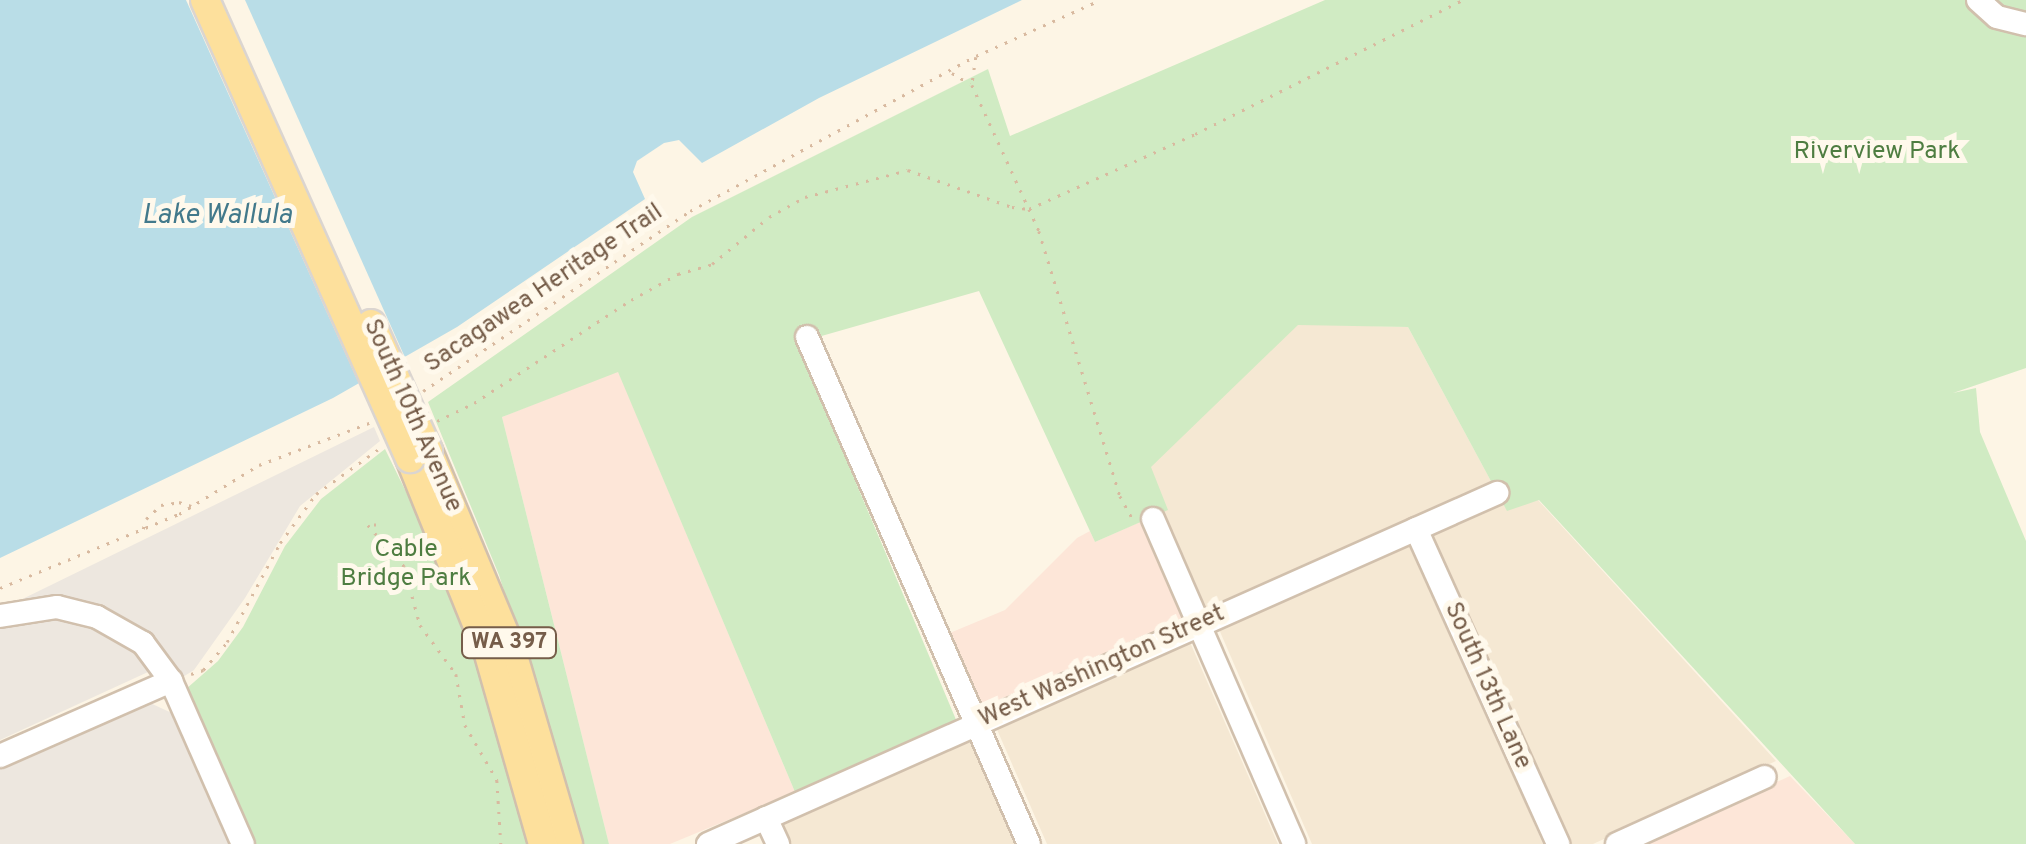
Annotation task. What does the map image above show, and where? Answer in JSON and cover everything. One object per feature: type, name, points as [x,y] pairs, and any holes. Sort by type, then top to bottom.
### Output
[{"type":"main road","name":"South 10th Avenue","points":[[205,0],[506,637],[568,844]]},
{"type":"main road","name":"South 10th Avenue","points":[[225,0],[414,444],[488,651],[543,844]]},
{"type":"street","points":[[1978,0],[1996,17],[2026,24]]},
{"type":"street","points":[[807,337],[1029,844]]},
{"type":"street","name":"West Washington Street","points":[[708,844],[1497,493]]},
{"type":"street","points":[[1153,519],[1294,844]]},
{"type":"street","name":"South 13th Lane","points":[[1416,529],[1558,844]]},
{"type":"street","points":[[0,616],[57,607],[97,617],[143,643],[171,681],[243,844]]},
{"type":"street","points":[[0,756],[171,681]]},
{"type":"street","points":[[1617,844],[1765,777]]},
{"type":"street","points":[[766,818],[778,844]]},
{"type":"path","name":"Sacagawea Heritage Trail","points":[[413,398],[690,211],[976,56],[1100,0]]},
{"type":"path","points":[[171,681],[203,670],[228,642],[280,543],[316,494],[366,454],[414,444],[631,300],[678,274],[712,264],[768,217],[805,197],[908,170],[1012,208],[1029,209],[1195,134],[1463,0]]},
{"type":"path","points":[[976,56],[972,85],[1029,209],[1120,496],[1134,521],[1153,519]]},
{"type":"path","points":[[949,71],[972,85]]},
{"type":"path","points":[[0,588],[192,506],[259,465],[371,422]]},
{"type":"path","points":[[143,529],[146,519],[161,505],[180,502],[192,506]]},
{"type":"path","points":[[376,525],[368,524],[404,566],[420,625],[456,674],[465,725],[497,780],[500,844]]},
{"type":"shaded area","points":[[1298,324],[1408,327],[1492,483],[1203,614],[1160,514],[1150,467]]},
{"type":"shaded area","points":[[618,371],[795,792],[670,844],[609,844],[502,417]]},
{"type":"shaded area","points":[[374,427],[380,441],[300,506],[245,598],[194,670],[178,680],[172,661],[0,740],[0,610]]},
{"type":"shaded area","points":[[1501,500],[1507,510],[1538,500],[1776,761],[1593,844],[1569,844],[1429,533]]},
{"type":"shaded area","points":[[1142,521],[1183,621],[981,712],[945,635],[1005,610],[1077,538],[1090,531],[1095,542]]},
{"type":"shaded area","points":[[1412,542],[1543,844],[1312,844],[1218,627]]},
{"type":"shaded area","points":[[1189,640],[1278,844],[1047,844],[995,725]]},
{"type":"shaded area","points":[[148,702],[176,715],[233,844],[0,844],[0,768]]},
{"type":"shaded area","points":[[972,739],[1017,844],[786,844],[777,824]]},
{"type":"shaded area","points":[[1790,776],[1855,844],[1639,844]]},
{"type":"green space","name":"Riverview Park","points":[[1325,0],[2026,0],[2026,368],[1953,393],[1976,388],[1980,432],[2026,541],[2026,844],[1855,844],[1539,500],[1507,511],[1408,327],[1298,325],[1151,467],[1168,510],[1095,542],[979,291],[797,343],[957,722],[795,792],[618,372],[502,417],[609,844],[583,844],[499,575],[428,402],[692,217],[988,69],[1010,136]]},
{"type":"green space","name":"Cable Bridge Park","points":[[385,449],[438,557],[467,631],[529,844],[254,844],[186,689],[218,661],[243,627],[285,546],[321,499]]},
{"type":"water","name":"Lake Wallula","points":[[0,0],[1022,0],[819,98],[702,163],[679,140],[664,143],[637,161],[633,172],[645,199],[457,327],[333,398],[0,558]]},
{"type":"pier","points":[[186,0],[245,0],[407,362],[361,388]]}]
